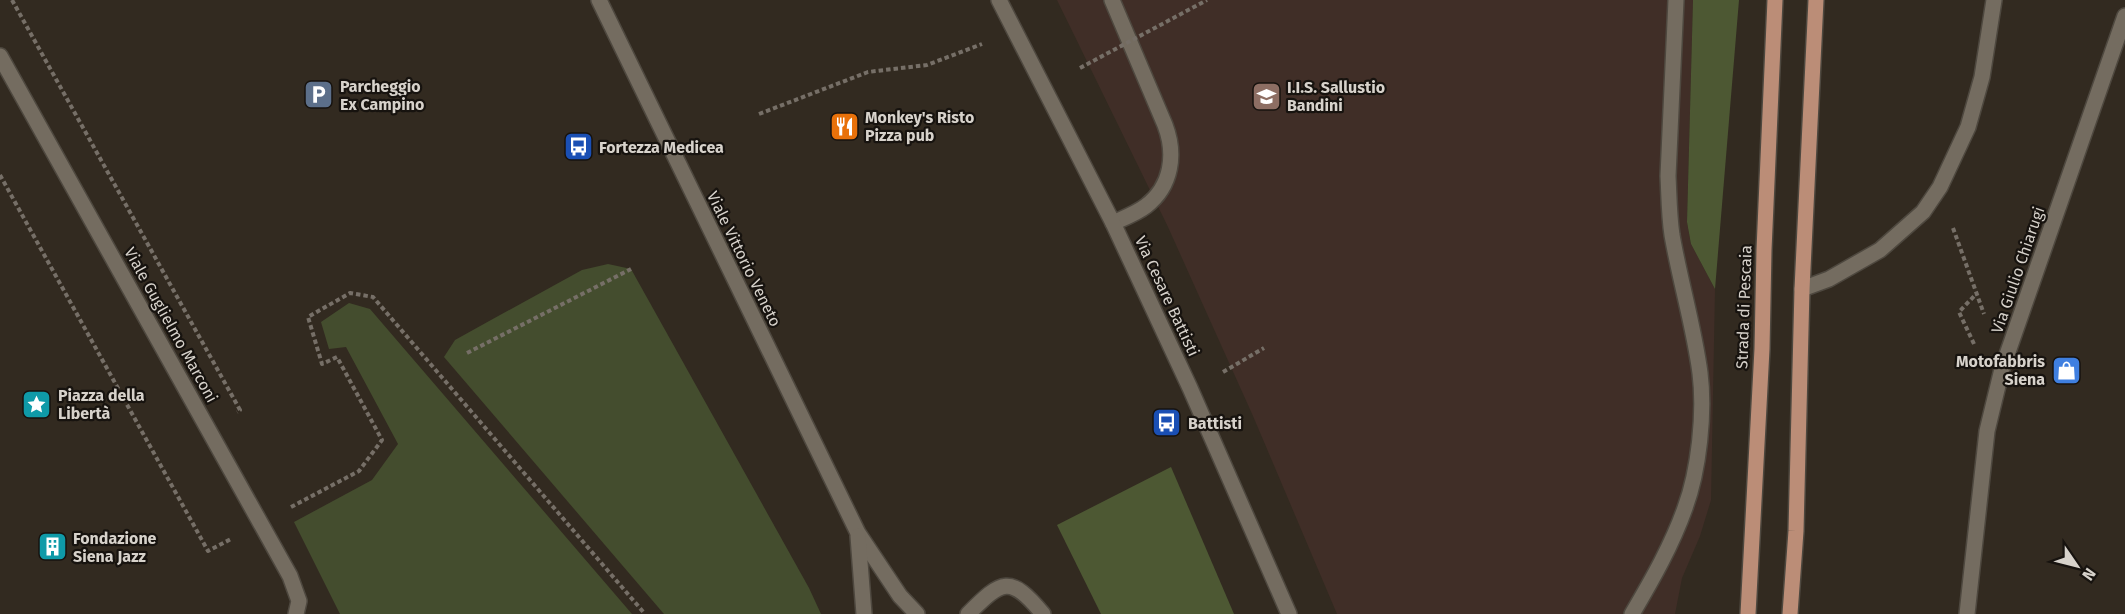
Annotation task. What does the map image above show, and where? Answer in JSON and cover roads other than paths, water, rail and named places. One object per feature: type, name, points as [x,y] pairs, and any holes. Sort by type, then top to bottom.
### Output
[{"type":"main road","name":"Strada di Pescaia","points":[[1748,614],[1761,360],[1775,0]]},
{"type":"main road","points":[[1790,614],[1796,531],[1802,290],[1816,0]]},
{"type":"street","name":"Viale Vittorio Veneto","points":[[599,0],[858,533],[900,597],[917,614]]},
{"type":"street","name":"Via Cesare Battisti","points":[[999,0],[1113,223],[1190,388],[1289,614]]},
{"type":"street","points":[[1112,0],[1165,125],[1172,152],[1169,168],[1154,199],[1144,208],[1113,223]]},
{"type":"street","points":[[1632,614],[1672,540],[1686,507],[1695,473],[1701,421],[1700,374],[1672,232],[1669,203],[1668,176],[1676,0]]},
{"type":"street","points":[[1802,290],[1829,279],[1880,250],[1923,212],[1940,187],[1968,127],[1982,77],[1994,0]]},
{"type":"street","name":"Via Giulio Chiarugi","points":[[1967,614],[1987,431],[2002,369],[2125,16]]},
{"type":"street","name":"Viale Guglielmo Marconi","points":[[0,56],[297,592],[299,601],[296,614]]},
{"type":"street","name":"Viale Vittorio Veneto","points":[[858,533],[864,614]]},
{"type":"street","points":[[968,614],[991,592],[1006,586],[1020,590],[1028,596],[1043,614]]},
{"type":"street","name":"Viale Vittorio Veneto","points":[[900,597],[903,614]]},
{"type":"place","name":"Parcheggio Ex Campino","points":[[319,95]]},
{"type":"place","name":"I.I.S. Sallustio Bandini","points":[[1266,96]]},
{"type":"place","name":"Monkey's Risto Pizza pub","points":[[844,126]]},
{"type":"place","name":"Fortezza Medicea","points":[[578,147]]},
{"type":"place","name":"Motofabbris Siena","points":[[2066,370]]},
{"type":"place","name":"Piazza della Libertà","points":[[37,404]]},
{"type":"place","name":"Battisti","points":[[1167,423]]},
{"type":"place","name":"Fondazione Siena Jazz","points":[[52,547]]}]
